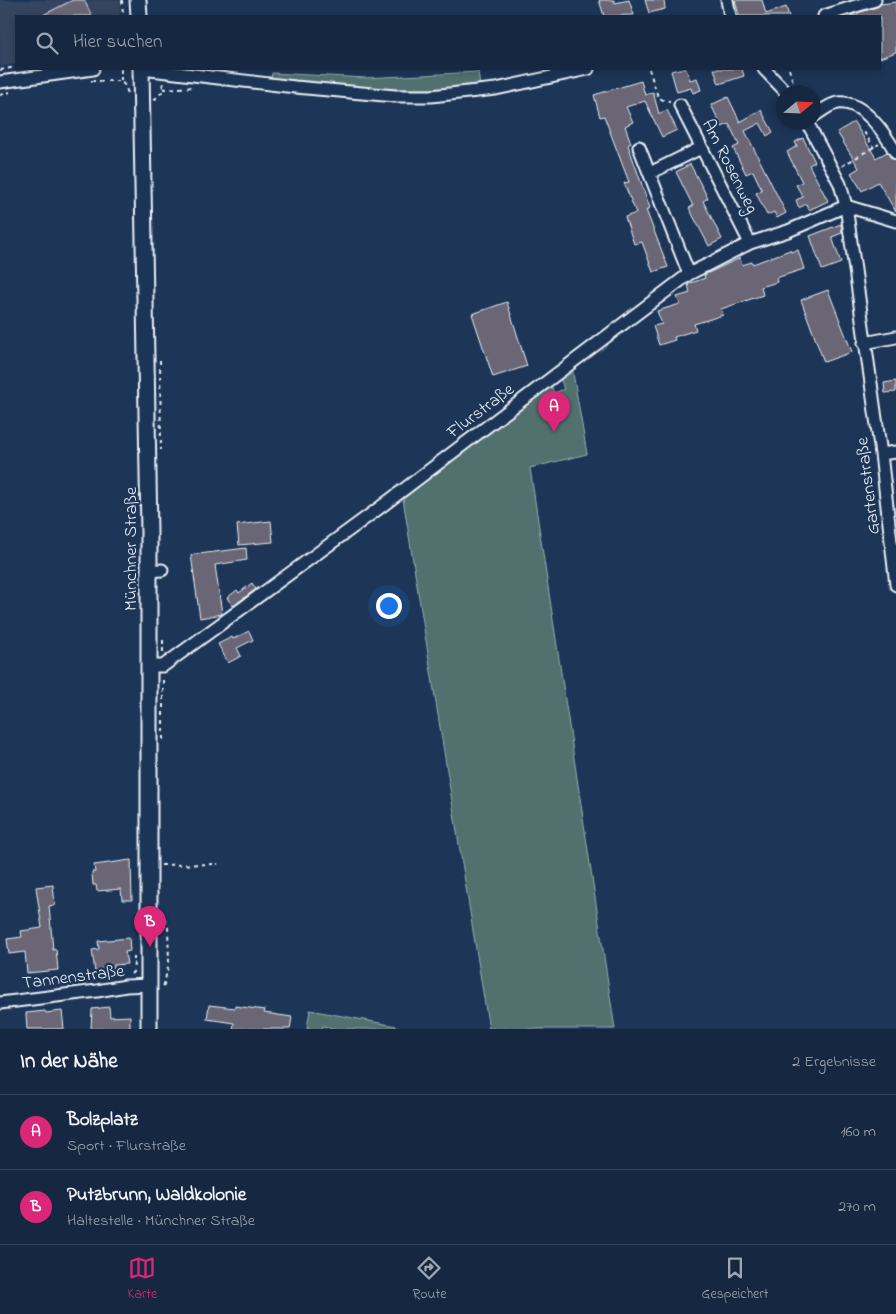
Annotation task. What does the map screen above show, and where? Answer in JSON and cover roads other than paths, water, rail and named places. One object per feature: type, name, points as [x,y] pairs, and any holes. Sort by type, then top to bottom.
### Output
[{"type":"main road","points":[[138,0],[139,15]]},
{"type":"main road","name":"Münchner Straße","points":[[142,70],[148,100],[156,666],[156,989],[149,1029]]},
{"type":"street","points":[[727,0],[730,15]]},
{"type":"street","points":[[827,15],[875,0]]},
{"type":"street","points":[[0,81],[85,70]]},
{"type":"street","points":[[150,70],[295,88],[395,96],[431,96],[496,89],[583,70]]},
{"type":"street","points":[[765,70],[779,85]]},
{"type":"street","points":[[821,112],[837,103],[855,107],[880,127],[896,153]]},
{"type":"street","name":"Am Rosenweg","points":[[680,105],[750,243]]},
{"type":"street","name":"Gartenstraße","points":[[811,130],[840,184],[846,206],[881,454],[896,584]]},
{"type":"street","points":[[639,147],[689,274]]},
{"type":"street","points":[[650,174],[701,148]]},
{"type":"street","points":[[846,206],[896,221]]},
{"type":"street","name":"Flurstraße","points":[[156,666],[378,509],[689,274],[750,243],[788,232],[846,206]]},
{"type":"street","points":[[864,343],[896,338]]},
{"type":"street","points":[[881,454],[896,452]]},
{"type":"street","name":"Tannenstraße","points":[[0,1003],[126,986],[156,989]]},
{"type":"place","name":"Bolzplatz","points":[[554,432]]},
{"type":"place","name":"Putzbrunn, Waldkolonie","points":[[150,947]]}]
